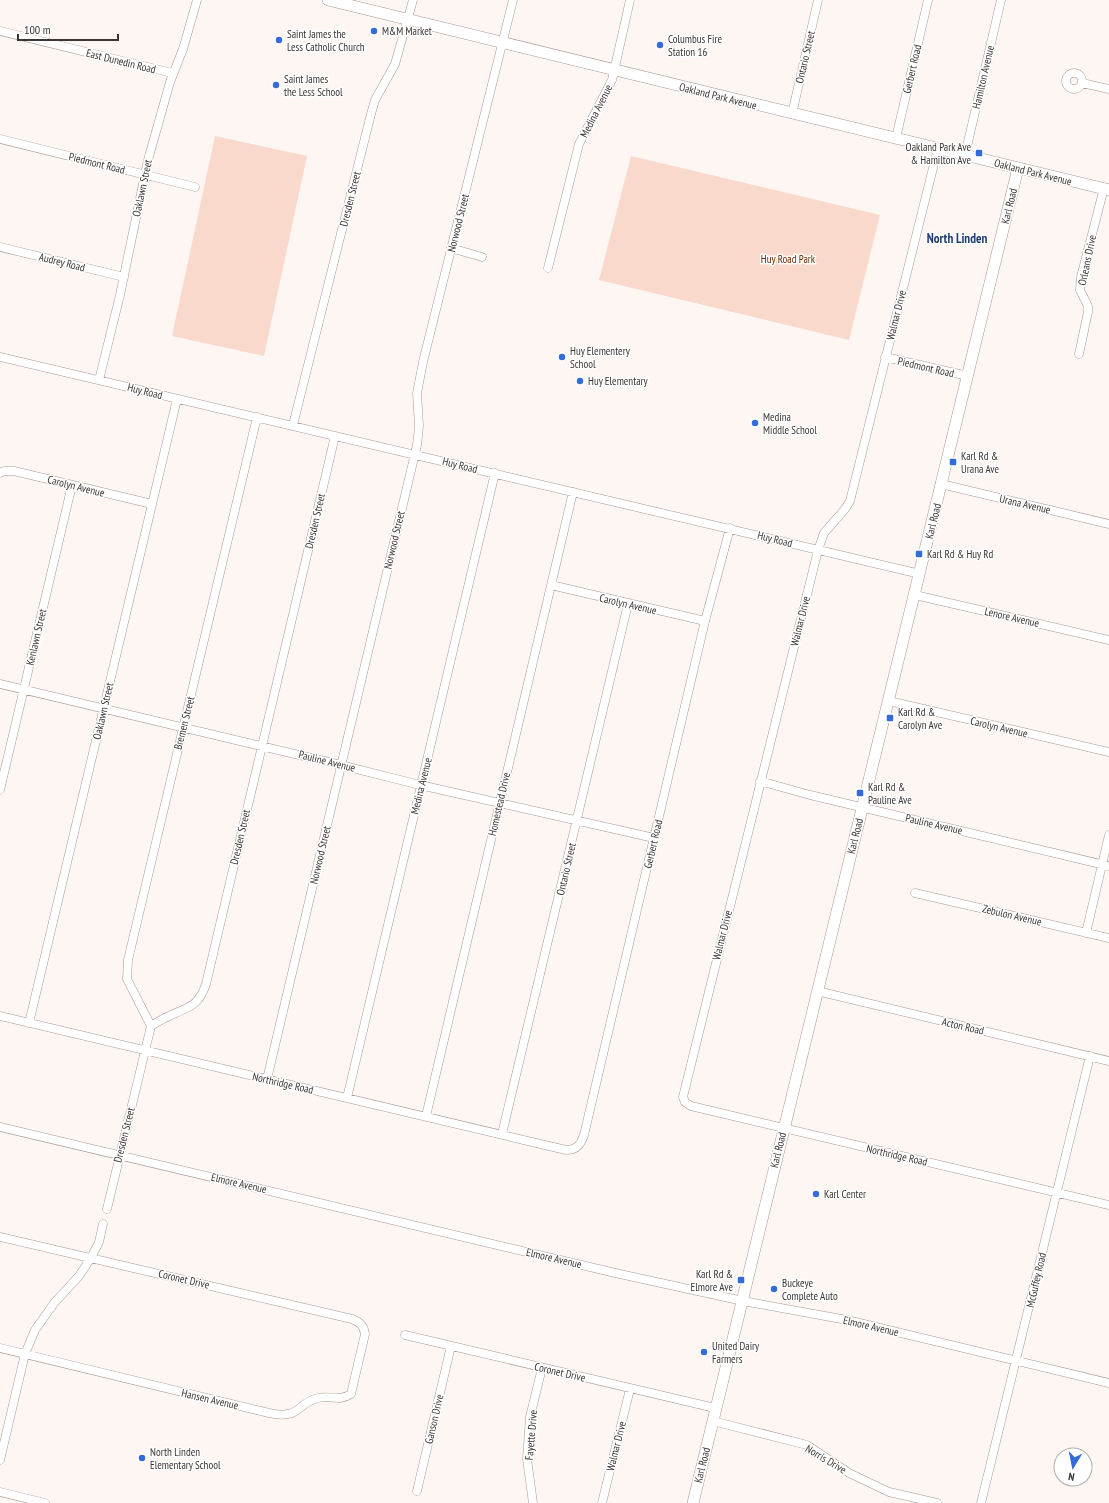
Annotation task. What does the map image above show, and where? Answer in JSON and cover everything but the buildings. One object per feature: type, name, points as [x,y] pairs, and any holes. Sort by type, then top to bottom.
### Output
[{"type":"main road","name":"Oakland Park Avenue","points":[[328,0],[792,114],[1106,189]]},
{"type":"main road","name":"Karl Road","points":[[693,1503],[816,992],[889,701],[1018,168]]},
{"type":"street","name":"Oaklawn Street","points":[[99,380],[124,277],[145,174],[172,73],[185,43],[197,0]]},
{"type":"street","name":"Dresden Street","points":[[293,425],[371,114],[375,100],[395,64],[413,0]]},
{"type":"street","name":"Norwood Street","points":[[266,1079],[415,453],[419,434],[417,393],[419,379],[513,0]]},
{"type":"street","name":"Medina Avenue","points":[[548,268],[579,144],[612,80],[630,0]]},
{"type":"street","name":"Ontario Street","points":[[792,114],[818,0]]},
{"type":"street","name":"Gerbert Road","points":[[896,138],[928,0]]},
{"type":"street","name":"Hamilton Avenue","points":[[965,155],[1002,0]]},
{"type":"street","name":"East Dunedin Road","points":[[0,31],[172,73]]},
{"type":"street","points":[[1082,83],[1109,90]]},
{"type":"street","name":"Piedmont Road","points":[[0,139],[195,187]]},
{"type":"street","name":"Walmar Drive","points":[[685,1102],[683,1092],[818,550],[824,533],[846,509],[850,501],[938,148]]},
{"type":"street","name":"Orleans Drive","points":[[1079,354],[1088,312],[1088,306],[1080,290],[1081,277],[1106,189]]},
{"type":"street","name":"Audrey Road","points":[[0,247],[124,277]]},
{"type":"street","points":[[451,248],[482,257]]},
{"type":"street","name":"Huy Road","points":[[0,357],[335,436],[415,453],[920,574]]},
{"type":"street","name":"Piedmont Road","points":[[885,357],[968,376]]},
{"type":"street","name":"Oaklawn Street","points":[[29,1023],[177,399]]},
{"type":"street","name":"Bremen Street","points":[[151,1026],[127,979],[128,960],[257,417]]},
{"type":"street","name":"Dresden Street","points":[[107,1209],[151,1026],[192,1006],[203,993],[335,436]]},
{"type":"street","name":"Carolyn Avenue","points":[[0,473],[4,471],[14,471],[152,504]]},
{"type":"street","name":"Medina Avenue","points":[[347,1098],[495,473]]},
{"type":"street","name":"Kenlawn Street","points":[[0,790],[72,484]]},
{"type":"street","name":"Urana Avenue","points":[[941,484],[1109,524]]},
{"type":"street","name":"Homestead Drive","points":[[426,1116],[573,492]]},
{"type":"street","name":"Gerbert Road","points":[[566,1150],[576,1148],[582,1142],[584,1135],[705,622],[730,528]]},
{"type":"street","name":"Carolyn Avenue","points":[[551,585],[705,622]]},
{"type":"street","name":"Lenore Avenue","points":[[915,594],[1109,640]]},
{"type":"street","name":"Ontario Street","points":[[502,1134],[628,604]]},
{"type":"street","name":"Pauline Avenue","points":[[0,684],[341,764],[420,785],[654,838]]},
{"type":"street","name":"Carolyn Avenue","points":[[889,701],[1109,752]]},
{"type":"street","name":"Pauline Avenue","points":[[760,781],[862,807],[1106,865]]},
{"type":"street","points":[[1086,933],[1106,865],[1109,835]]},
{"type":"street","name":"Zebulon Avenue","points":[[915,892],[1109,938]]},
{"type":"street","name":"Acton Road","points":[[816,992],[1109,1061]]},
{"type":"street","name":"Northridge Road","points":[[0,1016],[566,1150]]},
{"type":"street","name":"McGuffey Road","points":[[981,1503],[1017,1361],[1090,1056]]},
{"type":"street","name":"Northridge Road","points":[[685,1102],[692,1106],[1109,1205]]},
{"type":"street","name":"Elmore Avenue","points":[[0,1127],[741,1301],[844,1319],[1109,1383]]},
{"type":"street","points":[[0,1460],[25,1354],[35,1330],[46,1314],[79,1276],[91,1258],[99,1242],[104,1224]]},
{"type":"street","name":"Coronet Drive","points":[[0,1237],[352,1318],[359,1322],[364,1328]]},
{"type":"street","name":"Hansen Avenue","points":[[0,1348],[274,1414],[287,1415],[296,1412],[318,1398],[339,1399],[351,1394],[365,1340],[364,1328]]},
{"type":"street","name":"Coronet Drive","points":[[406,1335],[715,1408]]},
{"type":"street","name":"Ganson Drive","points":[[417,1492],[451,1346]]},
{"type":"street","name":"Fayette Drive","points":[[533,1503],[527,1459],[530,1417],[542,1368]]},
{"type":"street","name":"Walmar Drive","points":[[602,1503],[630,1389]]},
{"type":"street","name":"Norris Drive","points":[[713,1421],[807,1445],[848,1472],[889,1492],[937,1503]]},
{"type":"street","points":[[0,1492],[45,1503]]},
{"type":"green space","points":[[215,136],[307,156],[264,356],[172,336]]},
{"type":"green space","name":"Huy Road Park","points":[[631,156],[880,215],[849,340],[599,280]]},
{"type":"place","name":"M&M Market","points":[[374,31]]},
{"type":"place","name":"Saint James the Less Catholic Church","points":[[279,40]]},
{"type":"place","name":"Columbus Fire Station 16","points":[[660,45]]},
{"type":"place","name":"Saint James the Less School","points":[[276,85]]},
{"type":"place","name":"Oakland Park Ave & Hamilton Ave","points":[[979,153]]},
{"type":"place","name":"Huy Elementery School","points":[[562,357]]},
{"type":"place","name":"Huy Elementary","points":[[580,381]]},
{"type":"place","name":"Medina Middle School","points":[[755,423]]},
{"type":"place","name":"Karl Rd & Urana Ave","points":[[953,462]]},
{"type":"place","name":"Karl Rd & Huy Rd","points":[[919,554]]},
{"type":"place","name":"Karl Rd & Carolyn Ave","points":[[890,718]]},
{"type":"place","name":"Karl Rd & Pauline Ave","points":[[860,793]]},
{"type":"place","name":"Karl Center","points":[[816,1194]]},
{"type":"place","name":"Karl Rd & Elmore Ave","points":[[741,1280]]},
{"type":"place","name":"Buckeye Complete Auto","points":[[774,1289]]},
{"type":"place","name":"United Dairy Farmers","points":[[704,1352]]},
{"type":"place","name":"North Linden Elementary School","points":[[142,1458]]},
{"type":"district","name":"North Linden","points":[[957,238]]}]
